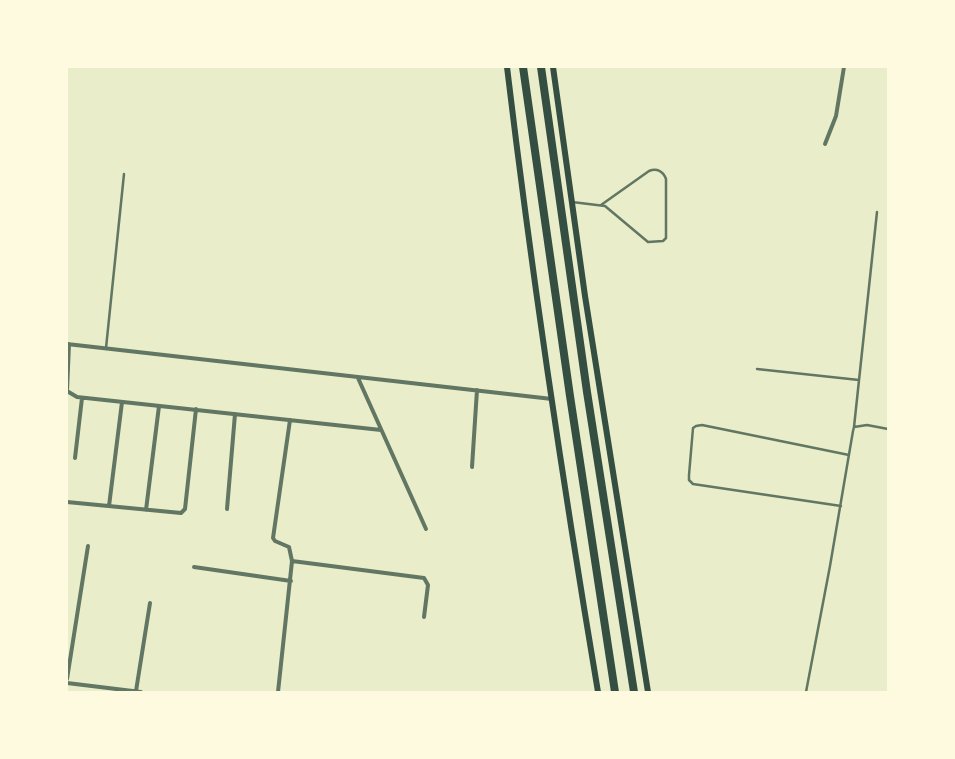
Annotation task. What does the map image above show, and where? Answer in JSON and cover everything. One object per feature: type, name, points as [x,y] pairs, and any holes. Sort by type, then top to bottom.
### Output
[{"type":"highway","points":[[523,67],[570,396],[615,692]]},
{"type":"highway","points":[[541,67],[587,392],[634,692]]},
{"type":"main road","points":[[508,67],[522,196],[553,399],[573,546],[598,692]]},
{"type":"main road","points":[[554,67],[572,202],[648,692]]},
{"type":"street","points":[[825,144],[836,116],[844,67]]},
{"type":"street","points":[[381,430],[82,398],[68,393],[68,344],[553,399]]},
{"type":"street","points":[[358,378],[426,529]]},
{"type":"street","points":[[472,467],[477,390]]},
{"type":"street","points":[[76,458],[82,398]]},
{"type":"street","points":[[109,506],[122,402]]},
{"type":"street","points":[[146,510],[159,406]]},
{"type":"street","points":[[67,502],[176,514],[183,512],[196,410]]},
{"type":"street","points":[[227,509],[235,414]]},
{"type":"street","points":[[278,692],[291,582],[292,561],[289,547],[275,541],[273,538],[290,420]]},
{"type":"street","points":[[67,679],[88,546]]},
{"type":"street","points":[[292,561],[424,578],[428,585],[424,617]]},
{"type":"street","points":[[194,567],[291,582]]},
{"type":"street","points":[[67,683],[138,692],[150,603]]},
{"type":"lane","points":[[572,202],[601,204],[644,240],[653,242],[662,241],[666,238],[666,179],[661,171],[656,169],[649,171],[601,204]]},
{"type":"lane","points":[[106,348],[124,174]]},
{"type":"lane","points":[[806,692],[841,506],[854,427],[877,212]]},
{"type":"lane","points":[[757,369],[859,380]]},
{"type":"lane","points":[[841,506],[693,484],[689,480],[692,428],[702,425],[849,455]]},
{"type":"lane","points":[[854,427],[866,425],[888,429]]}]
